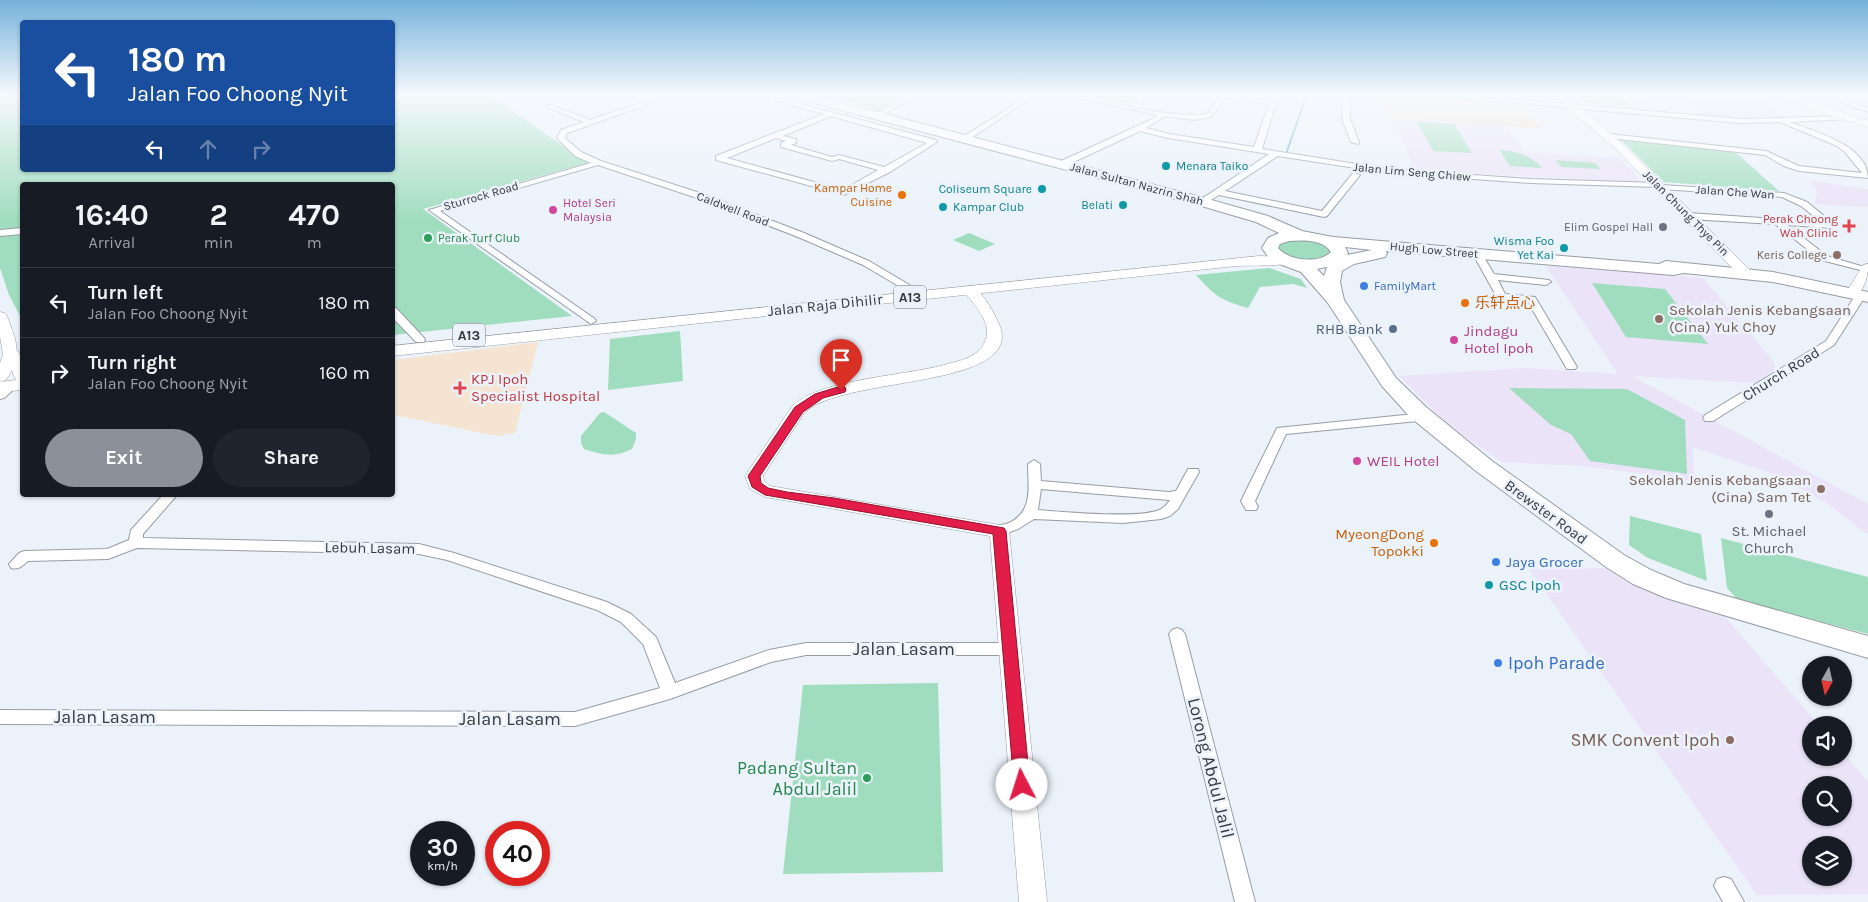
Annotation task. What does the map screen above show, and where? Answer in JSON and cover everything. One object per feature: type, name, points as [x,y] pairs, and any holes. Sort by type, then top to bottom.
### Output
[{"type":"highway","name":"Jalan Sultan Nazrin Shah","points":[[935,136],[1256,221],[1276,231],[1282,237]]},
{"type":"highway","name":"Jalan Sultan Nazrin Shah","points":[[951,136],[965,138],[1262,218],[1287,232],[1301,236]]},
{"type":"highway","points":[[1262,218],[1354,240],[1500,256]]},
{"type":"highway","points":[[1271,250],[1272,243],[1282,237],[1301,236]]},
{"type":"highway","name":"Hugh Low Street","points":[[1301,236],[1327,240],[1651,269],[1744,273],[1806,282],[1864,284]]},
{"type":"highway","points":[[1293,262],[1323,262],[1338,256],[1340,252],[1338,248],[1327,240]]},
{"type":"highway","name":"Brewster Road","points":[[1271,250],[1278,258],[1307,268],[1335,300],[1394,388],[1424,417],[1502,480],[1593,546],[1642,577],[1675,592],[1722,607],[1868,647]]},
{"type":"highway","points":[[1335,300],[1330,282],[1332,272],[1340,264],[1354,258],[1395,252],[1500,256]]},
{"type":"highway","points":[[1394,388],[1412,396],[1428,412],[1485,458],[1502,480]]},
{"type":"main road","name":"Jalan Raja Dihilir","points":[[395,343],[1248,254],[1271,250]]},
{"type":"main road","name":"Jalan Raja Dihilir","points":[[395,351],[1259,260],[1293,262]]},
{"type":"main road","points":[[453,336],[515,334],[527,336]]},
{"type":"main road","points":[[3,348],[20,374]]},
{"type":"main road","points":[[4,388],[20,382]]},
{"type":"main road","points":[[4,388],[20,385]]},
{"type":"street","name":"Caldwell Road","points":[[562,136],[561,138],[565,143],[578,154],[598,163],[700,196],[801,235],[866,263],[910,289]]},
{"type":"street","points":[[776,136],[719,158],[844,194],[932,144],[932,141],[925,136]]},
{"type":"street","points":[[776,136],[793,141],[784,145],[832,159],[839,157],[887,170]]},
{"type":"street","points":[[1062,164],[1122,136]]},
{"type":"street","name":"Jalan Lim Seng Chiew","points":[[1169,136],[1388,171],[1531,181],[1659,186]]},
{"type":"street","points":[[1257,151],[1262,136]]},
{"type":"street","points":[[1352,136],[1354,142]]},
{"type":"street","name":"Jalan Chung Thye Pin","points":[[1609,136],[1744,273]]},
{"type":"street","points":[[1610,136],[1766,153],[1796,167],[1868,176]]},
{"type":"street","points":[[1819,136],[1840,144],[1848,150],[1868,176]]},
{"type":"street","points":[[1203,202],[1275,154]]},
{"type":"street","name":"Sturrock Road","points":[[591,321],[433,210],[598,163]]},
{"type":"street","points":[[1218,192],[1324,214],[1356,175]]},
{"type":"street","name":"Jalan Che Wan","points":[[1659,186],[1784,195],[1804,204],[1831,226],[1778,222]]},
{"type":"street","points":[[1688,216],[1778,222],[1824,258],[1864,284]]},
{"type":"street","points":[[0,232],[20,229]]},
{"type":"street","points":[[1479,256],[1502,297],[1531,299],[1571,367]]},
{"type":"street","points":[[1490,277],[1546,282]]},
{"type":"street","name":"Church Road","points":[[1709,418],[1830,343],[1864,284]]},
{"type":"street","points":[[970,290],[986,312],[994,329],[993,343],[982,356],[970,362],[935,372],[832,392],[808,401],[799,409],[754,476],[756,485],[765,491],[999,531],[1023,522],[1031,514],[1034,506],[1034,464]]},
{"type":"street","points":[[395,313],[420,340]]},
{"type":"street","points":[[0,316],[7,367],[4,388]]},
{"type":"street","points":[[1251,507],[1248,501],[1282,431],[1424,417]]},
{"type":"street","points":[[1031,514],[1076,517],[1156,517],[1169,510],[1193,472]]},
{"type":"street","points":[[1034,484],[1170,496],[1180,494]]},
{"type":"street","points":[[16,564],[24,556],[108,554],[136,543],[136,533],[168,497]]},
{"type":"street","points":[[999,531],[1033,902]]},
{"type":"street","name":"Lebuh Lasam","points":[[136,543],[419,549],[449,556],[602,606],[626,618],[650,641],[670,692]]},
{"type":"street","name":"Lorong Abdul Jalil","points":[[1177,634],[1245,902]]},
{"type":"street","name":"Jalan Lasam","points":[[0,717],[575,719],[670,692],[770,656],[806,649],[1009,649]]},
{"type":"shaded area","points":[[1401,136],[1514,136],[1524,152],[1621,158],[1641,182],[1414,170]]},
{"type":"shaded area","points":[[1809,180],[1868,189],[1868,207],[1815,204],[1817,192]]},
{"type":"shaded area","points":[[1546,266],[1703,278],[1771,358],[1775,365],[1774,370],[1755,383],[1632,376],[1868,504],[1868,535],[1827,503],[1776,475],[1692,447],[1695,481],[1585,466],[1502,462],[1441,418],[1399,376],[1527,368],[1618,374]]},
{"type":"shaded area","name":"KPJ Ipoh Specialist Hospital","points":[[538,342],[515,433],[497,436],[395,415],[395,360]]},
{"type":"shaded area","name":"SMK Convent Ipoh","points":[[1606,568],[1688,605],[1725,617],[1811,716],[1802,716],[1802,766],[1852,766],[1852,763],[1868,782],[1868,894],[1757,895],[1529,569]]},
{"type":"green space","name":"Perak Turf Club","points":[[0,136],[20,136],[20,172],[395,172],[395,136],[549,136],[588,163],[423,209],[572,316],[395,335],[395,182],[20,182],[20,316],[9,295],[0,268]]},
{"type":"green space","points":[[1425,136],[1462,136],[1472,153],[1433,151]]},
{"type":"green space","points":[[1620,139],[1734,151],[1779,191],[1664,182]]},
{"type":"green space","points":[[1499,150],[1523,154],[1542,168],[1510,166]]},
{"type":"green space","points":[[1556,160],[1595,163],[1601,169],[1561,167]]},
{"type":"green space","points":[[969,233],[995,244],[979,251],[953,240]]},
{"type":"green space","points":[[1301,238],[1330,244],[1332,257],[1298,261],[1278,250],[1278,247],[1287,240]]},
{"type":"green space","points":[[1269,268],[1301,279],[1307,288],[1293,284],[1260,287],[1248,308],[1219,296],[1208,288],[1196,275]]},
{"type":"green space","points":[[1592,283],[1665,289],[1708,344],[1626,337]]},
{"type":"green space","points":[[680,331],[683,381],[608,390],[610,339]]},
{"type":"green space","points":[[1509,388],[1627,389],[1685,420],[1687,474],[1590,461],[1571,434],[1551,425]]},
{"type":"green space","points":[[604,412],[636,433],[632,449],[620,454],[608,455],[584,449],[581,443],[581,436],[600,413]]},
{"type":"green space","points":[[1630,516],[1701,534],[1707,581],[1648,558],[1629,545]]},
{"type":"green space","points":[[1721,538],[1868,577],[1868,634],[1738,600],[1727,588]]},
{"type":"green space","name":"Padang Sultan Abdul Jalil","points":[[938,683],[943,872],[783,874],[803,685]]},
{"type":"waterway","points":[[1286,154],[1292,136]]},
{"type":"place","name":"Menara Taiko","points":[[1166,166]]},
{"type":"place","name":"Coliseum Square","points":[[1042,189]]},
{"type":"place","name":"Kampar Home Cuisine","points":[[902,195]]},
{"type":"place","name":"Belati","points":[[1123,205]]},
{"type":"place","name":"Kampar Club","points":[[943,207]]},
{"type":"place","name":"Hotel Seri Malaysia","points":[[553,210]]},
{"type":"place","name":"Perak Choong Wah Clinic","points":[[1849,226]]},
{"type":"place","name":"Elim Gospel Hall","points":[[1663,227]]},
{"type":"place","name":"Perak Turf Club","points":[[428,238]]},
{"type":"place","name":"Wisma Foo Yet Kai","points":[[1564,248]]},
{"type":"place","name":"Keris College","points":[[1837,255]]},
{"type":"place","name":"FamilyMart","points":[[1364,286]]},
{"type":"place","name":"乐轩点心","points":[[1465,303]]},
{"type":"place","name":"Sekolah Jenis Kebangsaan (Cina) Yuk Choy","points":[[1659,319]]},
{"type":"place","name":"RHB Bank","points":[[1393,329]]},
{"type":"place","name":"Jindagu Hotel Ipoh","points":[[1454,340]]},
{"type":"place","name":"KPJ Ipoh Specialist Hospital","points":[[460,388]]},
{"type":"place","name":"WEIL Hotel","points":[[1357,461]]},
{"type":"place","name":"Sekolah Jenis Kebangsaan (Cina) Sam Tet","points":[[1821,489]]},
{"type":"place","name":"St. Michael Church","points":[[1769,514]]},
{"type":"place","name":"MyeongDong Topokki","points":[[1434,543]]},
{"type":"place","name":"Jaya Grocer","points":[[1496,562]]},
{"type":"place","name":"GSC Ipoh","points":[[1489,585]]},
{"type":"place","name":"Ipoh Parade","points":[[1498,663]]},
{"type":"place","name":"SMK Convent Ipoh","points":[[1730,740]]},
{"type":"place","name":"Padang Sultan Abdul Jalil","points":[[867,778]]},
{"type":"route","points":[[841,390],[819,396],[808,401],[799,409],[754,476],[756,485],[765,491],[787,496],[834,502],[999,531],[1022,785]]}]
